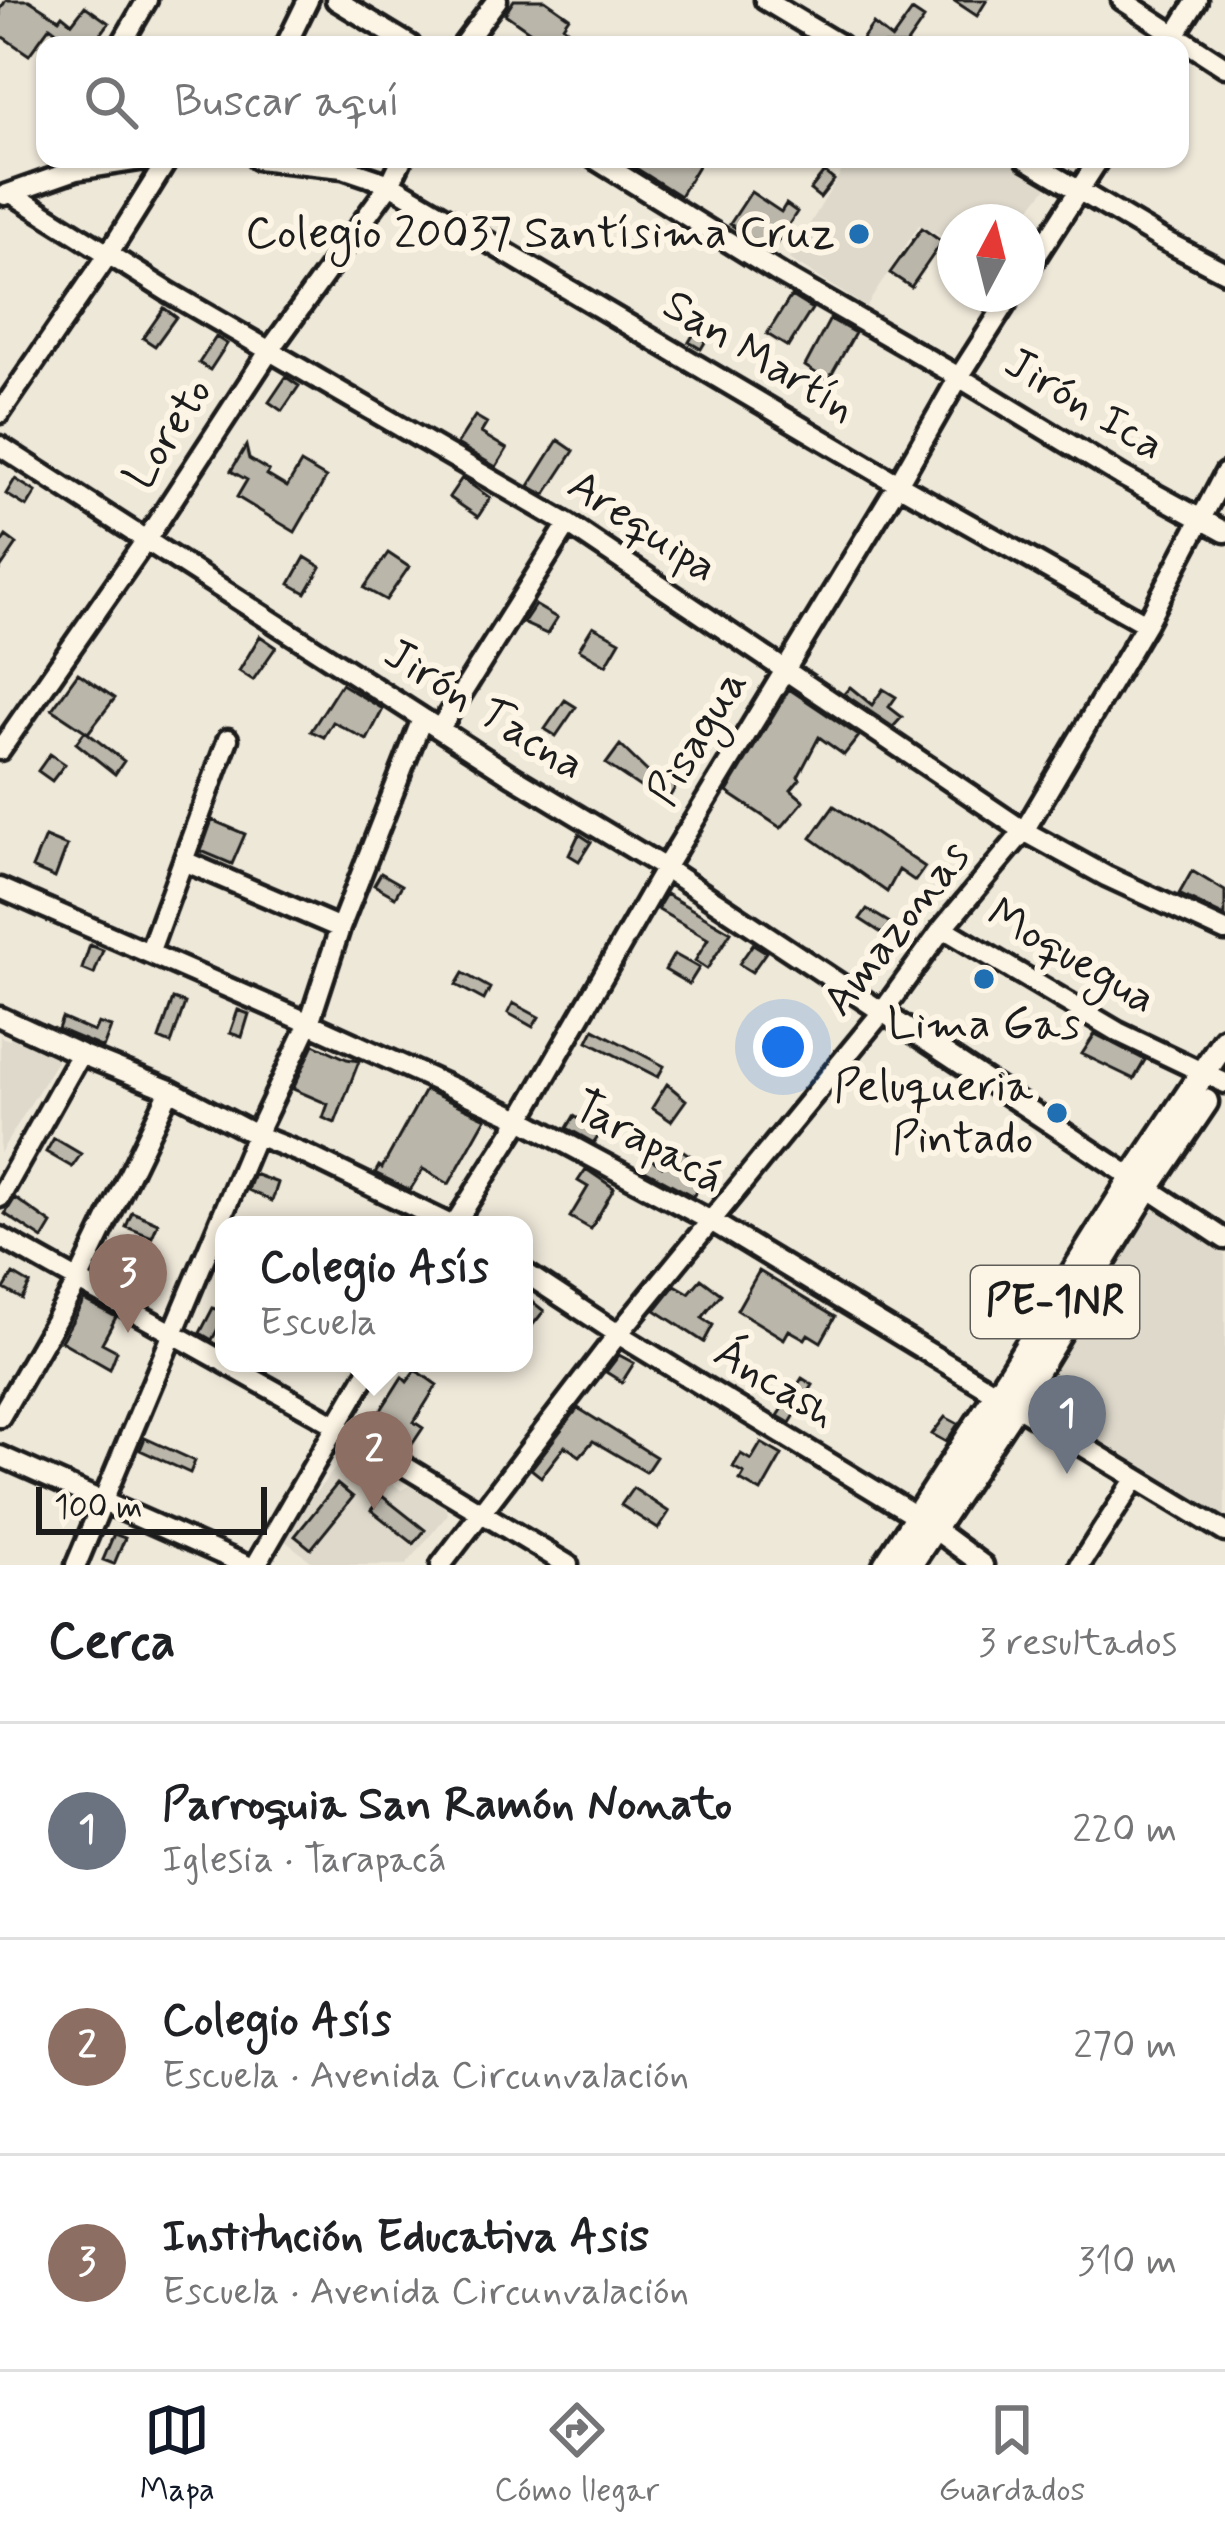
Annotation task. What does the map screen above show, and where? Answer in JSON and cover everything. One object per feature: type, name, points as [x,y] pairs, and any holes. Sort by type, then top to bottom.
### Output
[{"type":"main road","name":"PE-1NR","points":[[886,1565],[926,1522],[1140,1183],[1218,1077],[1225,1040]]},
{"type":"main road","name":"PE-1NR","points":[[909,1565],[926,1522]]},
{"type":"street","points":[[126,36],[147,0]]},
{"type":"street","points":[[290,36],[308,0]]},
{"type":"street","points":[[336,0],[395,36]]},
{"type":"street","points":[[470,36],[497,0]]},
{"type":"street","points":[[766,0],[825,36]]},
{"type":"street","points":[[1122,0],[1167,36]]},
{"type":"street","points":[[1174,36],[1197,0]]},
{"type":"street","points":[[1189,49],[1225,67]]},
{"type":"street","points":[[6,195],[67,168]]},
{"type":"street","points":[[0,413],[162,168]]},
{"type":"street","name":"San Martín","points":[[343,168],[390,184],[898,484],[1146,624]]},
{"type":"street","name":"Loreto","points":[[0,750],[398,168]]},
{"type":"street","name":"Jirón Ica","points":[[610,168],[782,275],[1225,532]]},
{"type":"street","points":[[1041,168],[1225,272]]},
{"type":"street","points":[[1045,244],[1093,168]]},
{"type":"street","name":"Arequipa","points":[[6,195],[568,524],[1024,831],[1106,876],[1225,931]]},
{"type":"street","name":"Pisagua","points":[[459,1216],[1000,312]]},
{"type":"street","name":"Jirón Tacna","points":[[0,446],[512,776],[665,868],[1225,1240]]},
{"type":"street","name":"Amazonas","points":[[441,1565],[618,1334],[1024,831],[1146,624],[1225,473]]},
{"type":"street","points":[[222,1216],[309,1022],[340,928],[431,723],[568,524]]},
{"type":"street","points":[[149,953],[228,740]]},
{"type":"street","points":[[184,861],[340,928]]},
{"type":"street","name":"Tarapacá","points":[[0,888],[521,1119],[711,1221],[1225,1532]]},
{"type":"street","name":"Moquegua","points":[[944,928],[1118,1032],[1218,1077]]},
{"type":"street","points":[[0,1017],[170,1090],[434,1216]]},
{"type":"street","points":[[0,1197],[80,1054]]},
{"type":"street","points":[[0,1417],[78,1281],[170,1090]]},
{"type":"street","points":[[76,1565],[215,1233]]},
{"type":"street","points":[[0,1237],[215,1357]]},
{"type":"street","name":"Áncash","points":[[533,1278],[926,1522],[983,1565]]},
{"type":"street","points":[[241,1372],[568,1565]]},
{"type":"street","points":[[256,1565],[368,1372]]},
{"type":"street","points":[[0,1456],[245,1565]]},
{"type":"street","points":[[1080,1565],[1136,1478]]},
{"type":"shaded area","name":"Colegio 20037 Santísima Cruz","points":[[844,168],[1035,168],[1053,179],[1034,204],[937,204],[937,234],[919,225],[866,307],[789,259]]},
{"type":"shaded area","points":[[0,1027],[1,1037],[9,1040],[16,1034],[54,1050],[57,1061],[0,1153]]},
{"type":"shaded area","points":[[1154,1206],[1225,1255],[1225,1517],[1033,1404],[1072,1337],[1080,1334],[1083,1319]]},
{"type":"shaded area","points":[[350,1450],[401,1490],[414,1483],[448,1514],[406,1565],[316,1565],[280,1537]]},
{"type":"building","points":[[6,0],[29,0],[72,23],[85,6],[109,23],[100,36],[63,36],[50,26],[43,36],[36,36],[29,55],[0,35],[0,10]]},
{"type":"building","points":[[514,0],[545,0],[569,17],[563,26],[571,32],[568,36],[536,36],[505,14]]},
{"type":"building","points":[[953,0],[987,0],[977,16]]},
{"type":"building","points":[[912,11],[924,19],[912,36],[894,36]]},
{"type":"building","points":[[873,24],[888,36],[864,36]]},
{"type":"building","points":[[636,168],[697,168],[680,196]]},
{"type":"building","points":[[824,172],[834,180],[820,198],[810,190]]},
{"type":"building","points":[[751,192],[781,212],[786,204],[797,212],[771,252],[730,224]]},
{"type":"building","points":[[922,228],[937,238],[937,249],[911,287],[890,273]]},
{"type":"building","points":[[791,296],[812,309],[788,347],[767,334]]},
{"type":"building","points":[[164,308],[176,317],[155,346],[143,338]]},
{"type":"building","points":[[830,319],[855,333],[828,381],[805,366]]},
{"type":"building","points":[[702,320],[714,327],[701,349],[689,342]]},
{"type":"building","points":[[216,337],[227,344],[210,370],[199,363]]},
{"type":"building","points":[[286,377],[299,386],[282,411],[269,402]]},
{"type":"building","points":[[475,416],[487,423],[481,433],[507,449],[496,467],[457,444]]},
{"type":"building","points":[[558,440],[574,451],[545,495],[529,486]]},
{"type":"building","points":[[246,446],[249,459],[287,487],[301,463],[326,478],[295,532],[237,497],[247,480],[231,471]]},
{"type":"building","points":[[462,478],[490,498],[478,517],[449,497]]},
{"type":"building","points":[[15,479],[36,492],[27,507],[6,494]]},
{"type":"building","points":[[6,536],[17,544],[0,569],[0,545]]},
{"type":"building","points":[[388,553],[409,567],[386,600],[364,588]]},
{"type":"building","points":[[305,557],[321,567],[306,593],[290,584]]},
{"type":"building","points":[[535,605],[557,618],[547,634],[523,623]]},
{"type":"building","points":[[593,626],[620,641],[606,665],[579,649]]},
{"type":"building","points":[[260,636],[276,647],[253,680],[239,671]]},
{"type":"building","points":[[78,673],[115,698],[88,733],[52,709]]},
{"type":"building","points":[[341,684],[383,709],[367,740],[333,722],[324,737],[311,731]]},
{"type":"building","points":[[850,687],[872,705],[883,689],[896,697],[889,707],[902,717],[893,727],[844,694]]},
{"type":"building","points":[[789,689],[859,736],[844,755],[819,737],[791,790],[804,801],[781,828],[727,792]]},
{"type":"building","points":[[565,700],[576,707],[556,736],[545,729]]},
{"type":"building","points":[[85,731],[124,761],[115,774],[76,743]]},
{"type":"building","points":[[620,745],[650,774],[656,770],[677,785],[665,804],[606,764]]},
{"type":"building","points":[[50,754],[65,764],[52,781],[38,771]]},
{"type":"building","points":[[834,806],[925,867],[915,881],[899,870],[887,892],[811,838]]},
{"type":"building","points":[[212,820],[245,834],[232,864],[201,851]]},
{"type":"building","points":[[579,834],[591,842],[579,861],[569,855]]},
{"type":"building","points":[[45,837],[67,846],[55,878],[32,868]]},
{"type":"building","points":[[1192,871],[1225,891],[1225,916],[1179,894]]},
{"type":"building","points":[[381,873],[402,885],[395,897],[374,885]]},
{"type":"building","points":[[666,894],[731,932],[707,969],[695,961],[708,939],[657,909]]},
{"type":"building","points":[[867,909],[890,923],[883,934],[860,919]]},
{"type":"building","points":[[753,944],[766,952],[752,972],[739,964]]},
{"type":"building","points":[[90,945],[103,950],[94,974],[82,969]]},
{"type":"building","points":[[674,954],[699,968],[689,984],[665,970]]},
{"type":"building","points":[[463,973],[490,988],[484,1000],[456,985]]},
{"type":"building","points":[[173,999],[185,1003],[171,1044],[159,1039]]},
{"type":"building","points":[[513,1003],[539,1017],[533,1027],[508,1013]]},
{"type":"building","points":[[238,1010],[249,1014],[242,1037],[230,1033]]},
{"type":"building","points":[[62,1018],[94,1032],[98,1023],[111,1027],[103,1048],[58,1029]]},
{"type":"building","points":[[594,1029],[664,1066],[658,1077],[588,1041]]},
{"type":"building","points":[[1095,1034],[1145,1060],[1134,1079],[1082,1054]]},
{"type":"building","points":[[314,1044],[359,1061],[335,1123],[323,1118],[328,1104],[293,1089]]},
{"type":"building","points":[[667,1084],[686,1100],[671,1121],[652,1108]]},
{"type":"building","points":[[425,1090],[486,1118],[449,1184],[423,1169],[410,1190],[375,1173]]},
{"type":"building","points":[[574,1116],[601,1132],[594,1143],[567,1128]]},
{"type":"building","points":[[54,1138],[81,1154],[72,1167],[46,1152]]},
{"type":"building","points":[[676,1146],[713,1171],[693,1196],[639,1167],[644,1155],[662,1166]]},
{"type":"building","points":[[586,1169],[614,1188],[591,1229],[570,1217],[588,1187],[578,1181]]},
{"type":"building","points":[[254,1174],[278,1183],[272,1201],[248,1190]]},
{"type":"building","points":[[15,1198],[52,1224],[43,1239],[5,1214]]},
{"type":"building","points":[[132,1212],[158,1223],[152,1237],[126,1227]]},
{"type":"building","points":[[759,1271],[835,1317],[821,1342],[789,1330],[784,1339],[737,1310]]},
{"type":"building","points":[[13,1274],[30,1284],[22,1299],[4,1289]]},
{"type":"building","points":[[701,1279],[721,1294],[702,1318],[713,1325],[704,1342],[655,1310],[675,1285],[689,1293]]},
{"type":"building","points":[[84,1300],[116,1317],[102,1343],[117,1351],[110,1369],[61,1341]]},
{"type":"building","points":[[533,1302],[544,1311],[533,1325]]},
{"type":"building","points":[[213,1308],[215,1309],[212,1340],[200,1333]]},
{"type":"building","points":[[619,1355],[634,1363],[622,1382],[606,1372]]},
{"type":"building","points":[[419,1372],[437,1385],[414,1422],[423,1428],[407,1452],[369,1429],[402,1377],[407,1382]]},
{"type":"building","points":[[802,1378],[813,1385],[790,1423],[778,1416]]},
{"type":"building","points":[[578,1408],[656,1457],[646,1472],[593,1441],[580,1456],[565,1446],[541,1477],[531,1469]]},
{"type":"building","points":[[945,1417],[958,1424],[946,1442],[932,1434]]},
{"type":"building","points":[[145,1438],[195,1461],[190,1473],[140,1450]]},
{"type":"building","points":[[761,1443],[782,1455],[761,1492],[740,1480],[744,1473],[733,1467],[741,1454],[751,1460]]},
{"type":"building","points":[[337,1484],[353,1497],[311,1549],[295,1536]]},
{"type":"building","points":[[633,1488],[669,1512],[658,1529],[621,1505]]},
{"type":"building","points":[[382,1496],[425,1530],[414,1544],[371,1510]]},
{"type":"building","points":[[114,1534],[125,1538],[114,1564],[103,1560]]},
{"type":"place","name":"Colegio 20037 Santísima Cruz","points":[[859,234]]},
{"type":"place","name":"Lima Gas","points":[[984,979]]},
{"type":"place","name":"Peluqueria Pintado","points":[[1057,1113]]},
{"type":"place","name":"Institución Educativa Asis","points":[[128,1333]]},
{"type":"place","name":"Parroquia San Ramón Nonato","points":[[1067,1474]]},
{"type":"place","name":"Colegio Asís","points":[[374,1510]]}]
